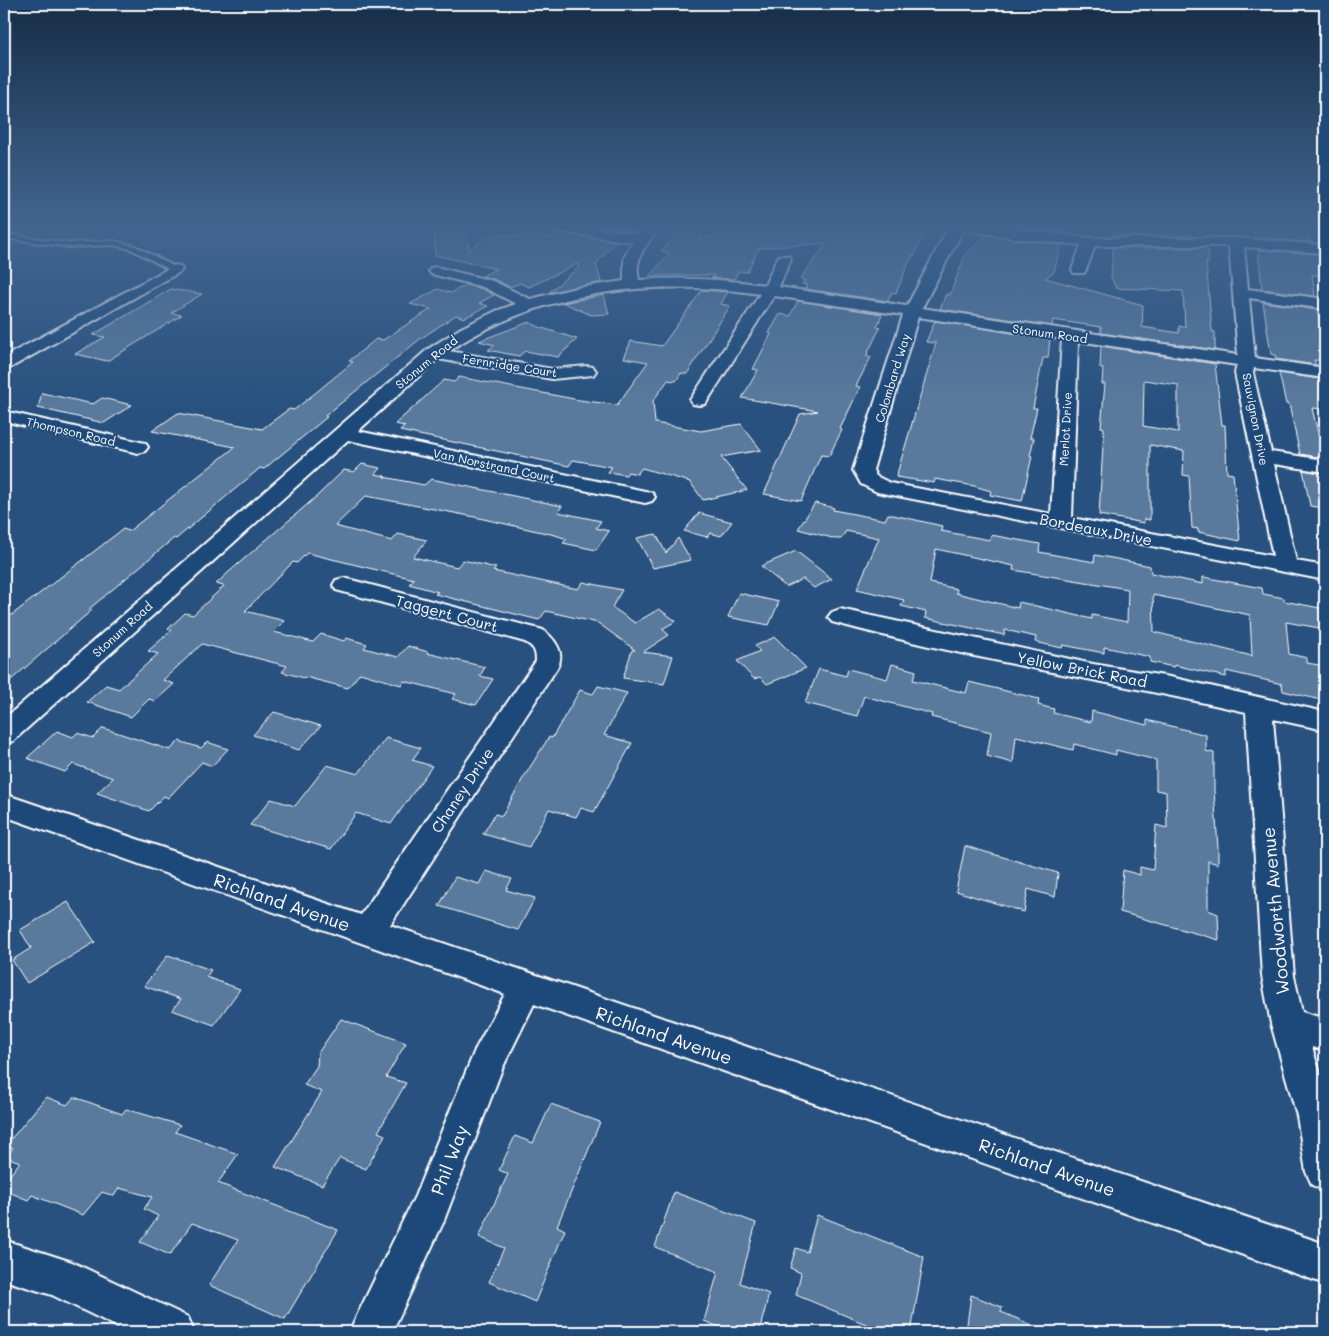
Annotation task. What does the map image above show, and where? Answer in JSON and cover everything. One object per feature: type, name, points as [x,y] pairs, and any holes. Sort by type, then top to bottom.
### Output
[{"type":"street","points":[[4,364],[144,286]]},
{"type":"street","points":[[493,286],[528,304]]},
{"type":"street","name":"Stonum Road","points":[[4,734],[434,353],[478,324],[528,304],[582,292],[622,286]]},
{"type":"street","name":"Stonum Road","points":[[732,286],[770,290],[1325,373]]},
{"type":"street","points":[[699,400],[772,286]]},
{"type":"street","name":"Colombard Way","points":[[868,480],[863,470],[912,312],[925,286]]},
{"type":"street","name":"Sauvignon Drive","points":[[1240,286],[1247,361],[1244,373],[1286,566]]},
{"type":"street","points":[[1240,292],[1325,304]]},
{"type":"street","name":"Merlot Drive","points":[[1061,522],[1070,336]]},
{"type":"street","name":"Fernridge Court","points":[[434,353],[552,374],[587,372]]},
{"type":"street","name":"Thompson Road","points":[[4,416],[138,447]]},
{"type":"street","name":"Van Norstrand Court","points":[[342,433],[645,497]]},
{"type":"street","points":[[1262,456],[1325,466]]},
{"type":"street","name":"Bordeaux Drive","points":[[868,480],[884,488],[1325,573]]},
{"type":"street","name":"Taggert Court","points":[[344,585],[534,636],[547,647]]},
{"type":"street","name":"Yellow Brick Road","points":[[840,617],[1093,674],[1170,686],[1325,721]]},
{"type":"street","name":"Chaney Drive","points":[[368,932],[548,662],[549,652],[547,647]]},
{"type":"street","name":"Woodworth Avenue","points":[[1259,706],[1278,976],[1288,1024],[1315,1116],[1325,1172]]},
{"type":"street","name":"Richland Avenue","points":[[4,805],[1325,1264]]},
{"type":"street","name":"Phil Way","points":[[370,1332],[429,1209],[487,1062],[526,986]]},
{"type":"street","points":[[1288,1024],[1325,1035]]},
{"type":"street","points":[[4,1260],[58,1276],[173,1332]]},
{"type":"building","points":[[463,286],[471,286],[494,295],[479,303],[488,306],[464,318],[456,315],[420,339],[325,416],[327,417],[264,469],[260,468],[176,539],[174,538],[89,609],[92,610],[4,686],[4,621],[123,529],[129,531],[235,447],[152,431],[178,413],[262,429],[289,409],[294,410],[353,362],[349,361],[376,339],[383,340],[431,309],[410,304],[438,289],[451,293]]},
{"type":"building","points":[[556,286],[580,286],[548,293]]},
{"type":"building","points":[[806,286],[899,286],[896,293],[891,293],[888,301],[805,289]]},
{"type":"building","points":[[953,286],[1075,286],[1143,305],[1142,327],[1179,333],[1179,326],[1185,327],[1183,291],[1116,288],[1115,286],[1208,286],[1212,331],[1215,332],[1215,350],[1101,333],[1101,327],[1053,320],[1052,326],[940,309],[946,294],[950,295]]},
{"type":"building","points":[[1262,286],[1314,286],[1315,296],[1262,289]]},
{"type":"building","points":[[171,289],[202,294],[171,313],[182,315],[107,361],[75,354],[105,337],[93,335]]},
{"type":"building","points":[[702,290],[728,292],[721,304],[730,306],[687,374],[681,373],[676,381],[668,380],[653,401],[655,423],[701,431],[741,424],[761,450],[721,457],[747,490],[703,500],[690,482],[642,468],[637,474],[628,472],[626,475],[608,472],[612,467],[573,460],[569,466],[400,431],[405,426],[395,424],[444,380],[454,382],[459,377],[579,400],[617,405],[648,362],[624,358],[631,341],[662,346]]},
{"type":"building","points":[[604,295],[609,314],[591,315],[564,303]]},
{"type":"building","points":[[798,301],[882,314],[877,327],[880,328],[866,356],[871,357],[856,386],[860,387],[840,429],[842,430],[829,456],[821,455],[801,501],[764,494],[800,414],[818,411],[742,398],[758,370],[753,369],[771,334],[769,333],[780,314],[790,316]]},
{"type":"building","points":[[1263,302],[1317,310],[1325,349],[1325,361],[1314,360],[1316,365],[1276,359],[1275,355],[1271,354]]},
{"type":"building","points":[[935,321],[1050,339],[1048,358],[1043,358],[1033,408],[1037,408],[1030,438],[1034,438],[1030,456],[1032,456],[1022,501],[990,495],[991,491],[974,486],[935,479],[934,483],[896,477],[936,343],[926,342]]},
{"type":"building","points":[[529,322],[577,339],[558,357],[525,351],[519,356],[488,350],[495,345],[479,341]]},
{"type":"building","points":[[1101,346],[1215,364],[1222,425],[1225,425],[1227,473],[1233,474],[1240,541],[1198,532],[1198,529],[1192,528],[1189,476],[1183,475],[1184,451],[1150,445],[1150,520],[1144,519],[1144,523],[1099,515],[1104,428],[1101,427],[1105,384],[1102,384],[1103,368],[1100,368]],"holes":[[[1144,380],[1178,385],[1178,432],[1143,426]]]},
{"type":"building","points":[[1279,373],[1319,379],[1325,409],[1312,408],[1324,458],[1300,454],[1289,404],[1286,404]]},
{"type":"building","points":[[42,393],[93,404],[102,398],[132,405],[104,423],[38,408]]},
{"type":"building","points":[[362,464],[380,468],[375,474],[384,477],[424,485],[431,479],[562,506],[558,512],[601,521],[596,528],[609,531],[596,550],[563,543],[567,539],[555,535],[366,496],[335,526],[392,541],[398,534],[427,540],[413,557],[457,567],[463,560],[496,568],[493,571],[578,589],[583,582],[622,590],[612,607],[635,623],[659,609],[676,621],[662,629],[669,635],[643,652],[673,656],[664,684],[623,678],[632,650],[635,650],[598,623],[546,611],[539,620],[435,594],[438,592],[409,584],[414,579],[307,553],[297,563],[293,562],[245,611],[285,621],[274,632],[313,642],[321,634],[344,641],[346,638],[367,644],[364,648],[398,657],[408,646],[427,653],[485,667],[480,676],[493,679],[476,705],[452,699],[456,694],[404,681],[401,685],[360,673],[348,688],[282,672],[287,666],[202,644],[163,680],[174,684],[155,701],[149,699],[131,717],[87,702],[106,685],[119,689],[158,654],[148,651],[172,630],[168,629],[185,613],[193,615],[224,586],[216,584],[230,571],[316,497],[344,470],[354,472]]},
{"type":"building","points":[[1303,470],[1325,474],[1325,508],[1310,506]]},
{"type":"building","points":[[815,503],[834,508],[833,510],[885,520],[888,514],[907,518],[942,526],[941,531],[990,540],[991,535],[1040,544],[1039,552],[1094,562],[1095,555],[1117,559],[1150,566],[1151,573],[1203,584],[1203,577],[1262,588],[1263,594],[1284,598],[1284,601],[1325,609],[1325,629],[1286,622],[1289,654],[1307,658],[1307,663],[1325,666],[1325,701],[1283,691],[1282,684],[1226,671],[1226,677],[1174,665],[1174,667],[1150,662],[1150,657],[1104,647],[1104,653],[1063,645],[1062,648],[1035,642],[1036,637],[1005,630],[1004,635],[925,618],[926,612],[901,606],[904,600],[857,589],[879,538],[846,531],[841,539],[836,539],[798,529]],"holes":[[[936,549],[1014,566],[1013,570],[1128,589],[1127,622],[1092,615],[1092,619],[1019,602],[1018,608],[956,593],[957,589],[930,583]],[[1153,595],[1250,615],[1252,656],[1154,632]]]},
{"type":"building","points":[[699,513],[732,522],[721,536],[710,533],[707,537],[684,531]]},
{"type":"building","points":[[656,534],[666,553],[678,538],[691,560],[653,568],[637,538]]},
{"type":"building","points":[[796,551],[832,579],[814,588],[803,579],[786,587],[761,566]]},
{"type":"building","points":[[739,593],[779,602],[769,625],[728,617]]},
{"type":"building","points":[[775,637],[806,668],[767,684],[760,677],[754,679],[737,661],[760,651],[755,646]]},
{"type":"building","points":[[892,664],[916,671],[913,680],[966,693],[969,682],[1039,699],[1038,705],[1054,709],[1053,713],[1091,722],[1092,711],[1147,725],[1147,720],[1206,735],[1206,751],[1214,753],[1214,790],[1218,848],[1218,864],[1208,861],[1208,910],[1218,914],[1219,940],[1120,912],[1123,870],[1140,875],[1140,867],[1153,870],[1156,825],[1167,828],[1166,792],[1156,790],[1156,760],[1116,750],[1116,755],[1074,744],[1073,750],[1016,736],[1013,763],[987,756],[991,732],[931,717],[932,714],[864,696],[857,716],[805,703],[819,669],[846,676],[848,669],[887,679]]},
{"type":"building","points":[[598,686],[627,693],[604,735],[632,743],[594,812],[581,808],[576,817],[549,809],[529,847],[483,834],[495,814],[502,816],[522,780],[549,737],[552,738],[580,690],[593,694]]},
{"type":"building","points":[[274,712],[321,726],[299,750],[253,735]]},
{"type":"building","points":[[103,728],[170,750],[179,741],[201,748],[207,742],[228,749],[212,766],[202,762],[168,798],[164,796],[149,811],[97,793],[113,778],[73,764],[65,772],[27,758],[57,731],[73,737],[77,733],[93,738]]},
{"type":"building","points":[[386,738],[421,748],[412,760],[432,766],[391,824],[356,813],[331,849],[250,825],[271,799],[295,806],[327,765],[358,774]]},
{"type":"building","points":[[965,846],[1058,873],[1055,897],[1028,889],[1024,912],[956,891]]},
{"type":"building","points":[[486,871],[512,879],[506,890],[535,898],[518,930],[439,906],[455,877],[479,884]]},
{"type":"building","points":[[68,902],[95,942],[27,983],[12,960],[31,948],[20,930]]},
{"type":"building","points":[[168,955],[211,970],[206,977],[240,989],[214,1025],[172,1010],[181,999],[144,986]]},
{"type":"building","points":[[341,1019],[406,1043],[386,1077],[406,1083],[378,1132],[385,1135],[366,1169],[340,1158],[322,1185],[275,1167],[322,1092],[304,1085],[317,1066],[318,1053]]},
{"type":"building","points":[[46,1097],[67,1105],[74,1097],[122,1114],[126,1109],[180,1125],[175,1132],[238,1154],[218,1183],[338,1230],[285,1319],[209,1285],[238,1240],[192,1223],[170,1255],[140,1242],[158,1216],[144,1209],[152,1197],[119,1188],[114,1196],[102,1192],[83,1215],[32,1195],[28,1200],[4,1190],[4,1183],[20,1162],[6,1157],[13,1148],[6,1145]]},
{"type":"building","points":[[551,1104],[600,1122],[557,1226],[565,1230],[535,1302],[489,1282],[504,1248],[479,1237],[508,1174],[499,1170],[515,1136],[533,1143]]},
{"type":"building","points":[[674,1192],[756,1223],[740,1283],[769,1294],[759,1332],[732,1332],[704,1321],[718,1272],[655,1247]]},
{"type":"building","points":[[817,1215],[924,1257],[911,1332],[885,1332],[796,1295],[801,1273],[790,1268],[796,1248],[807,1252]]},
{"type":"building","points":[[971,1295],[1002,1307],[1001,1312],[1049,1332],[966,1332]]}]
